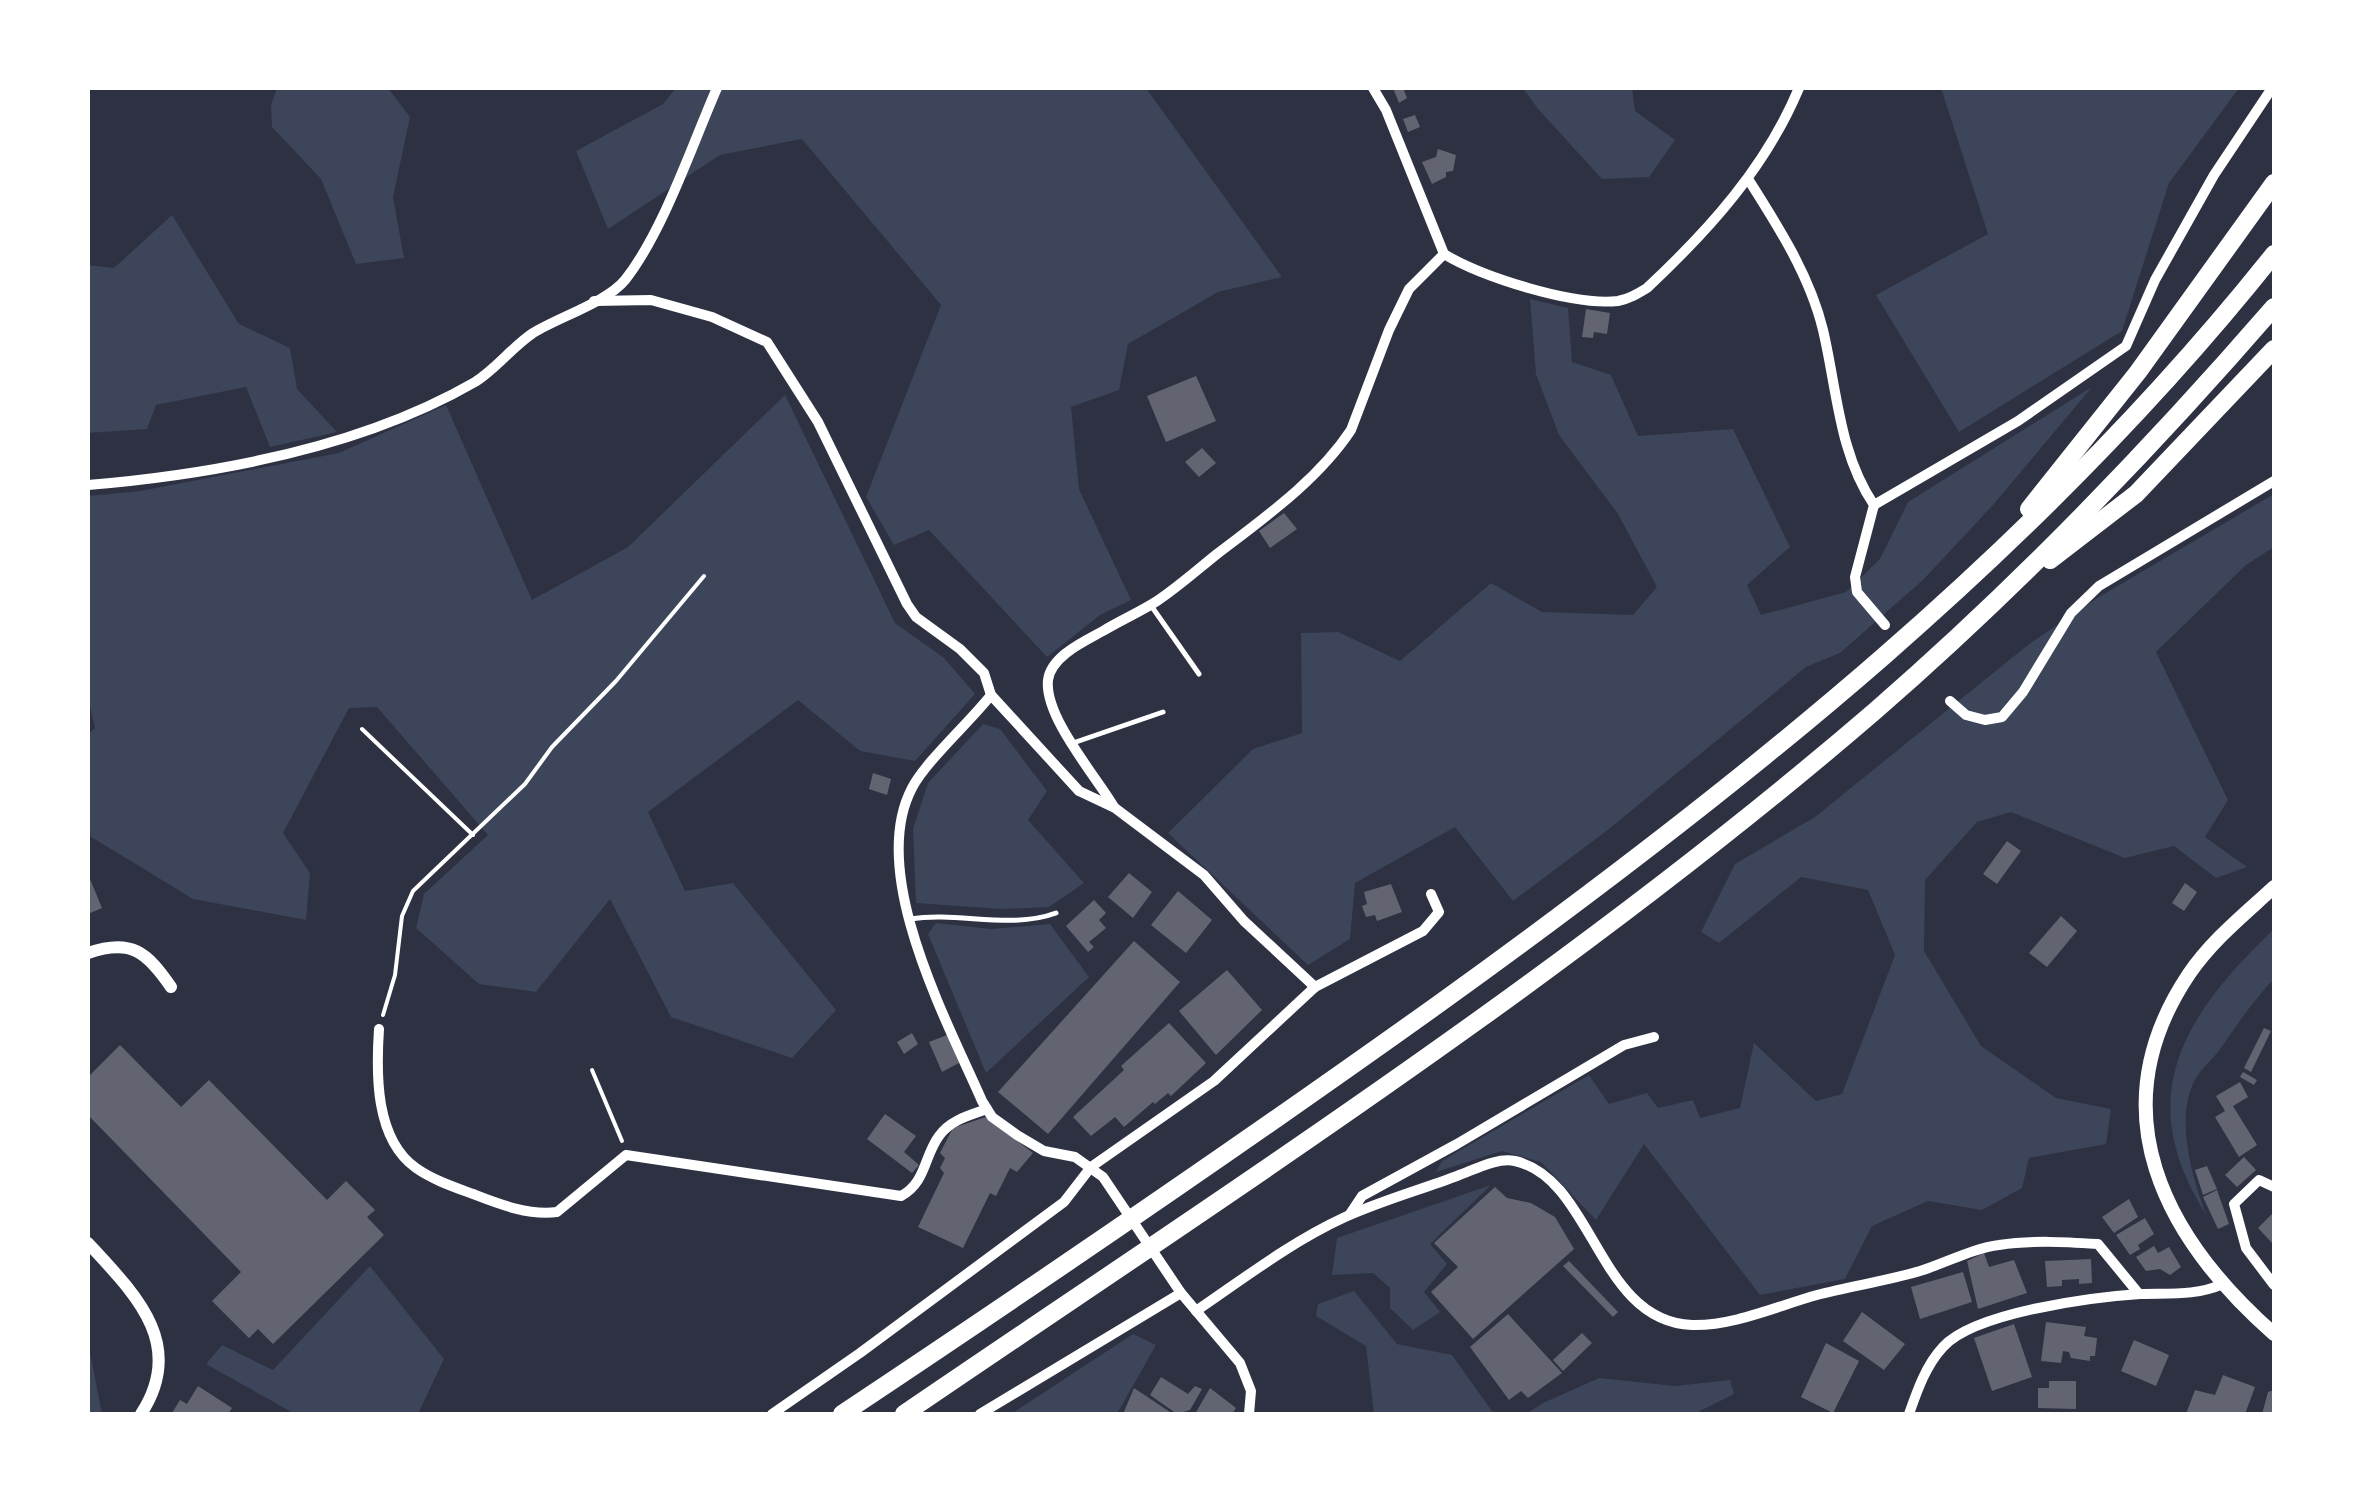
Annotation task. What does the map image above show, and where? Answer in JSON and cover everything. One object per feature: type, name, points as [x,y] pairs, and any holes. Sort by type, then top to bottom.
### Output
[{"type":"highway","points":[[1996,553],[2138,372],[2274,183]]},
{"type":"highway","points":[[842,1414],[1346,1071],[1622,870],[1867,670],[1996,553],[2114,440],[2274,254]]},
{"type":"highway","points":[[904,1414],[1350,1111],[1566,957],[1731,830],[2003,594],[2124,475],[2274,307]]},
{"type":"highway","points":[[2003,594],[2136,494],[2274,349]]},
{"type":"main road","points":[[2273,1329],[2223,1284],[2196,1251],[2170,1210],[2147,1132],[2150,1068],[2159,1033],[2190,973],[2213,944],[2274,887]]},
{"type":"street","points":[[88,486],[140,481],[321,446],[389,422],[478,380],[531,334],[622,284],[647,247],[717,88]]},
{"type":"street","points":[[1373,88],[1386,110],[1444,254],[1464,267],[1591,300],[1629,299],[1662,274],[1748,180],[1786,119],[1800,88]]},
{"type":"street","points":[[1885,625],[1857,592],[1855,577],[1874,505],[2018,421],[2126,346],[2197,205],[2272,88]]},
{"type":"street","points":[[1748,180],[1811,294],[1823,329],[1854,471],[1874,505]]},
{"type":"street","points":[[1115,808],[1071,744],[1049,692],[1048,676],[1060,659],[1076,647],[1150,605],[1284,502],[1342,442],[1351,430],[1409,289],[1444,254]]},
{"type":"street","points":[[594,301],[652,300],[712,317],[768,342],[818,422],[916,618],[960,649],[984,673],[991,695],[1079,791],[1115,808],[1204,876],[1244,921],[1315,988]]},
{"type":"street","points":[[1950,701],[1966,715],[1985,720],[2002,717],[2071,613],[2099,586],[2274,481]]},
{"type":"street","points":[[991,695],[913,785],[904,805],[900,853],[909,920],[942,1009],[987,1109],[1017,1135],[1044,1151],[1074,1157],[1102,1177],[1178,1289],[1247,1377],[1252,1391],[1249,1414]]},
{"type":"street","points":[[772,1414],[1064,1202],[1091,1166],[1214,1081],[1315,988],[1423,931],[1439,912],[1431,894]]},
{"type":"street","points":[[88,953],[107,946],[135,950],[147,957],[171,987]]},
{"type":"street","points":[[378,1029],[376,1069],[386,1122],[399,1151],[432,1177],[495,1202],[545,1214],[557,1212],[626,1155],[900,1196],[921,1176],[938,1137],[952,1123],[987,1109]]},
{"type":"street","points":[[1350,1215],[1362,1196],[1624,1045],[1654,1037]]},
{"type":"street","points":[[1196,1311],[1283,1252],[1350,1215],[1486,1165],[1513,1160],[1539,1172],[1554,1186],[1577,1215],[1618,1282],[1639,1304],[1662,1319],[1689,1325],[1718,1324],[1921,1271],[1995,1245],[2098,1244],[2139,1294]]},
{"type":"street","points":[[2274,1187],[2259,1180],[2234,1204],[2246,1248],[2274,1285]]},
{"type":"street","points":[[88,1243],[142,1306],[156,1333],[158,1377],[140,1414]]},
{"type":"street","points":[[1908,1414],[1934,1359],[1958,1335],[2029,1311],[2088,1298],[2203,1293],[2223,1284]]},
{"type":"street","points":[[980,1414],[1178,1289]]},
{"type":"lane","points":[[1150,605],[1199,674]]},
{"type":"lane","points":[[1071,744],[1163,712]]},
{"type":"lane","points":[[909,920],[939,916],[988,920],[1056,913]]},
{"type":"path","points":[[378,1029],[395,976],[406,905],[413,891],[526,784],[552,747],[616,681],[704,576]]},
{"type":"path","points":[[362,730],[473,835]]},
{"type":"path","points":[[592,1070],[626,1155]]},
{"type":"shaded area","points":[[277,88],[388,88],[410,117],[393,197],[404,258],[356,264],[321,179],[272,127],[271,105]]},
{"type":"shaded area","points":[[676,88],[1146,88],[1282,277],[1218,292],[1128,344],[1119,390],[1071,407],[1079,489],[1131,600],[1100,615],[1047,657],[929,530],[894,545],[866,497],[941,305],[802,139],[720,155],[608,229],[576,151],[663,104]]},
{"type":"shaded area","points":[[1523,88],[1632,88],[1635,111],[1675,140],[1649,177],[1602,179]]},
{"type":"shaded area","points":[[1941,88],[2239,88],[2169,183],[2122,331],[1959,432],[1876,295],[1988,234]]},
{"type":"shaded area","points":[[172,215],[239,324],[290,348],[297,389],[337,432],[270,447],[246,387],[156,405],[147,429],[88,433],[88,265],[114,268]]},
{"type":"shaded area","points":[[1530,299],[1568,308],[1572,362],[1611,375],[1638,436],[1733,429],[1790,547],[1747,585],[1761,615],[1846,592],[1880,559],[1908,502],[2092,387],[1993,505],[1924,579],[1840,653],[1806,667],[1609,829],[1513,901],[1455,827],[1355,883],[1350,939],[1308,965],[1168,833],[1253,749],[1302,733],[1301,633],[1338,632],[1400,661],[1491,583],[1542,612],[1633,615],[1657,587],[1618,514],[1559,435],[1536,374]]},
{"type":"shaded area","points":[[785,395],[895,623],[944,658],[975,694],[915,761],[860,751],[798,700],[648,812],[685,891],[733,883],[836,1010],[792,1058],[671,1017],[610,899],[536,992],[479,984],[416,928],[424,894],[488,835],[377,707],[349,708],[283,833],[310,873],[306,920],[193,899],[88,835],[88,734],[95,728],[88,698],[88,496],[140,491],[339,453],[446,405],[532,600],[628,547]]},
{"type":"shaded area","points":[[2274,494],[2274,547],[2246,565],[2156,652],[2228,800],[2205,837],[2247,867],[2216,878],[2174,846],[2125,858],[2011,812],[1977,822],[1925,880],[1924,951],[1981,1046],[2056,1098],[2111,1109],[2106,1144],[2029,1158],[2022,1188],[1982,1210],[1928,1201],[1872,1226],[1845,1279],[1760,1295],[1644,1144],[1596,1220],[1541,1162],[1502,1151],[1436,1172],[1442,1161],[1589,1075],[1609,1104],[1647,1093],[1658,1108],[1693,1100],[1700,1118],[1740,1108],[1754,1043],[1816,1101],[1842,1094],[1895,955],[1868,890],[1801,877],[1719,943],[1701,932],[1735,864],[1815,817],[2029,644],[2099,597]]},
{"type":"shaded area","points":[[983,724],[1000,729],[1047,791],[1028,820],[1084,883],[1049,907],[1001,909],[916,903],[913,829],[928,783]]},
{"type":"shaded area","points":[[936,923],[991,929],[1050,924],[1089,977],[986,1073],[928,934]]},
{"type":"shaded area","points":[[2274,929],[2274,979],[2199,1074],[2186,1110],[2188,1147],[2207,1216],[2184,1173],[2173,1133],[2171,1096],[2178,1060],[2214,994]]},
{"type":"shaded area","points":[[1491,1185],[1430,1244],[1447,1264],[1424,1292],[1440,1312],[1413,1330],[1390,1308],[1390,1288],[1373,1273],[1332,1275],[1337,1238]]},
{"type":"shaded area","points":[[370,1266],[444,1359],[418,1414],[295,1414],[206,1364],[222,1345],[273,1370]]},
{"type":"shaded area","points":[[1354,1291],[1397,1344],[1452,1355],[1494,1414],[1374,1414],[1366,1346],[1316,1316],[1318,1304]]},
{"type":"shaded area","points":[[1133,1334],[1156,1345],[1117,1414],[1011,1414]]},
{"type":"shaded area","points":[[88,1342],[102,1414],[88,1414]]},
{"type":"shaded area","points":[[1599,1378],[1675,1386],[1730,1380],[1734,1394],[1694,1414],[1526,1414]]},
{"type":"building","points":[[1393,88],[1403,88],[1407,98],[1399,103]]},
{"type":"building","points":[[1415,115],[1420,127],[1408,132],[1403,119]]},
{"type":"building","points":[[1438,149],[1456,155],[1453,171],[1432,184],[1422,162],[1436,157]]},
{"type":"building","points":[[1586,309],[1610,313],[1607,334],[1594,332],[1593,338],[1582,337]]},
{"type":"building","points":[[1196,376],[1216,421],[1166,442],[1147,396]]},
{"type":"building","points":[[1202,448],[1216,463],[1199,477],[1185,462]]},
{"type":"building","points":[[1284,513],[1297,529],[1270,548],[1259,531]]},
{"type":"building","points":[[873,773],[891,779],[887,795],[869,789]]},
{"type":"building","points":[[2007,841],[2021,851],[1997,884],[1983,874]]},
{"type":"building","points":[[1129,873],[1152,892],[1133,918],[1108,897]]},
{"type":"building","points":[[88,874],[102,908],[88,914]]},
{"type":"building","points":[[2185,883],[2197,892],[2184,911],[2172,903]]},
{"type":"building","points":[[1391,884],[1402,912],[1377,921],[1375,915],[1366,917],[1362,906],[1367,904],[1364,892]]},
{"type":"building","points":[[1178,891],[1212,920],[1186,953],[1151,925]]},
{"type":"building","points":[[1094,900],[1106,913],[1099,920],[1106,928],[1089,942],[1094,947],[1088,952],[1066,926]]},
{"type":"building","points":[[2061,916],[2077,931],[2047,967],[2029,953]]},
{"type":"building","points":[[1134,941],[1180,982],[1048,1134],[998,1092]]},
{"type":"building","points":[[1227,970],[1262,1010],[1216,1055],[1179,1011]]},
{"type":"building","points":[[1169,1023],[1206,1063],[1171,1096],[1168,1093],[1153,1102],[1124,1127],[1115,1117],[1091,1136],[1073,1117]]},
{"type":"building","points":[[2264,1028],[2271,1031],[2251,1072],[2244,1068]]},
{"type":"building","points":[[912,1033],[918,1044],[904,1054],[897,1042]]},
{"type":"building","points":[[947,1035],[959,1063],[942,1072],[929,1042]]},
{"type":"building","points":[[120,1045],[181,1107],[209,1080],[327,1200],[346,1181],[375,1210],[367,1217],[384,1235],[273,1344],[258,1329],[249,1338],[212,1301],[241,1272],[88,1115],[88,1077]]},
{"type":"building","points":[[2243,1072],[2257,1080],[2254,1085],[2240,1077]]},
{"type":"building","points":[[2240,1082],[2248,1097],[2233,1106],[2257,1145],[2239,1157],[2215,1117],[2225,1111],[2216,1096]]},
{"type":"building","points":[[885,1114],[916,1136],[904,1152],[919,1165],[912,1173],[867,1139]]},
{"type":"building","points":[[986,1117],[1033,1153],[1017,1172],[1010,1168],[996,1196],[990,1193],[963,1248],[918,1227],[944,1173],[940,1168],[945,1158],[940,1153],[953,1128]]},
{"type":"building","points":[[2244,1157],[2256,1170],[2237,1187],[2225,1175]]},
{"type":"building","points":[[2207,1166],[2217,1189],[2203,1195],[2195,1170]]},
{"type":"building","points":[[1495,1187],[1507,1198],[1531,1203],[1555,1217],[1574,1249],[1473,1339],[1431,1292],[1458,1267],[1434,1243]]},
{"type":"building","points":[[2217,1190],[2229,1224],[2218,1229],[2203,1197]]},
{"type":"building","points":[[2129,1199],[2138,1217],[2114,1233],[2102,1217]]},
{"type":"building","points":[[2274,1212],[2274,1245],[2258,1228]]},
{"type":"building","points":[[2145,1218],[2154,1234],[2130,1255],[2116,1235]]},
{"type":"building","points":[[2154,1246],[2158,1253],[2169,1247],[2181,1267],[2170,1275],[2160,1269],[2146,1271],[2136,1257]]},
{"type":"building","points":[[1984,1253],[1989,1267],[2014,1260],[2027,1293],[1978,1309],[1967,1261]]},
{"type":"building","points":[[2091,1259],[2092,1283],[2062,1280],[2062,1286],[2047,1287],[2045,1261]]},
{"type":"building","points":[[1569,1261],[1618,1312],[1613,1317],[1563,1266]]},
{"type":"building","points":[[1963,1272],[1972,1302],[1920,1319],[1911,1287]]},
{"type":"building","points":[[1862,1312],[1905,1344],[1884,1370],[1843,1341]]},
{"type":"building","points":[[1508,1314],[1562,1373],[1528,1398],[1521,1391],[1509,1400],[1470,1347]]},
{"type":"building","points":[[2046,1322],[2086,1327],[2084,1336],[2097,1338],[2095,1356],[2090,1356],[2090,1361],[2071,1358],[2069,1352],[2063,1351],[2061,1363],[2041,1361]]},
{"type":"building","points":[[2014,1324],[2032,1377],[1992,1391],[1974,1338]]},
{"type":"building","points":[[1582,1333],[1592,1343],[1563,1371],[1553,1360]]},
{"type":"building","points":[[2134,1340],[2169,1355],[2156,1386],[2121,1371]]},
{"type":"building","points":[[1826,1343],[1859,1361],[1833,1413],[1801,1397]]},
{"type":"building","points":[[2223,1375],[2255,1387],[2245,1414],[2186,1414],[2195,1390],[2215,1395]]},
{"type":"building","points":[[1161,1377],[1188,1394],[1195,1386],[1202,1389],[1190,1410],[1177,1414],[1150,1395]]},
{"type":"building","points":[[2049,1381],[2076,1381],[2076,1409],[2038,1408],[2038,1388],[2049,1388]]},
{"type":"building","points":[[198,1386],[232,1408],[228,1414],[172,1413],[180,1400],[187,1404]]},
{"type":"building","points":[[1134,1388],[1173,1414],[1123,1414]]},
{"type":"building","points":[[1210,1388],[1236,1408],[1232,1414],[1195,1414]]},
{"type":"building","points":[[2274,1390],[2274,1414],[2262,1414],[2268,1392]]}]
